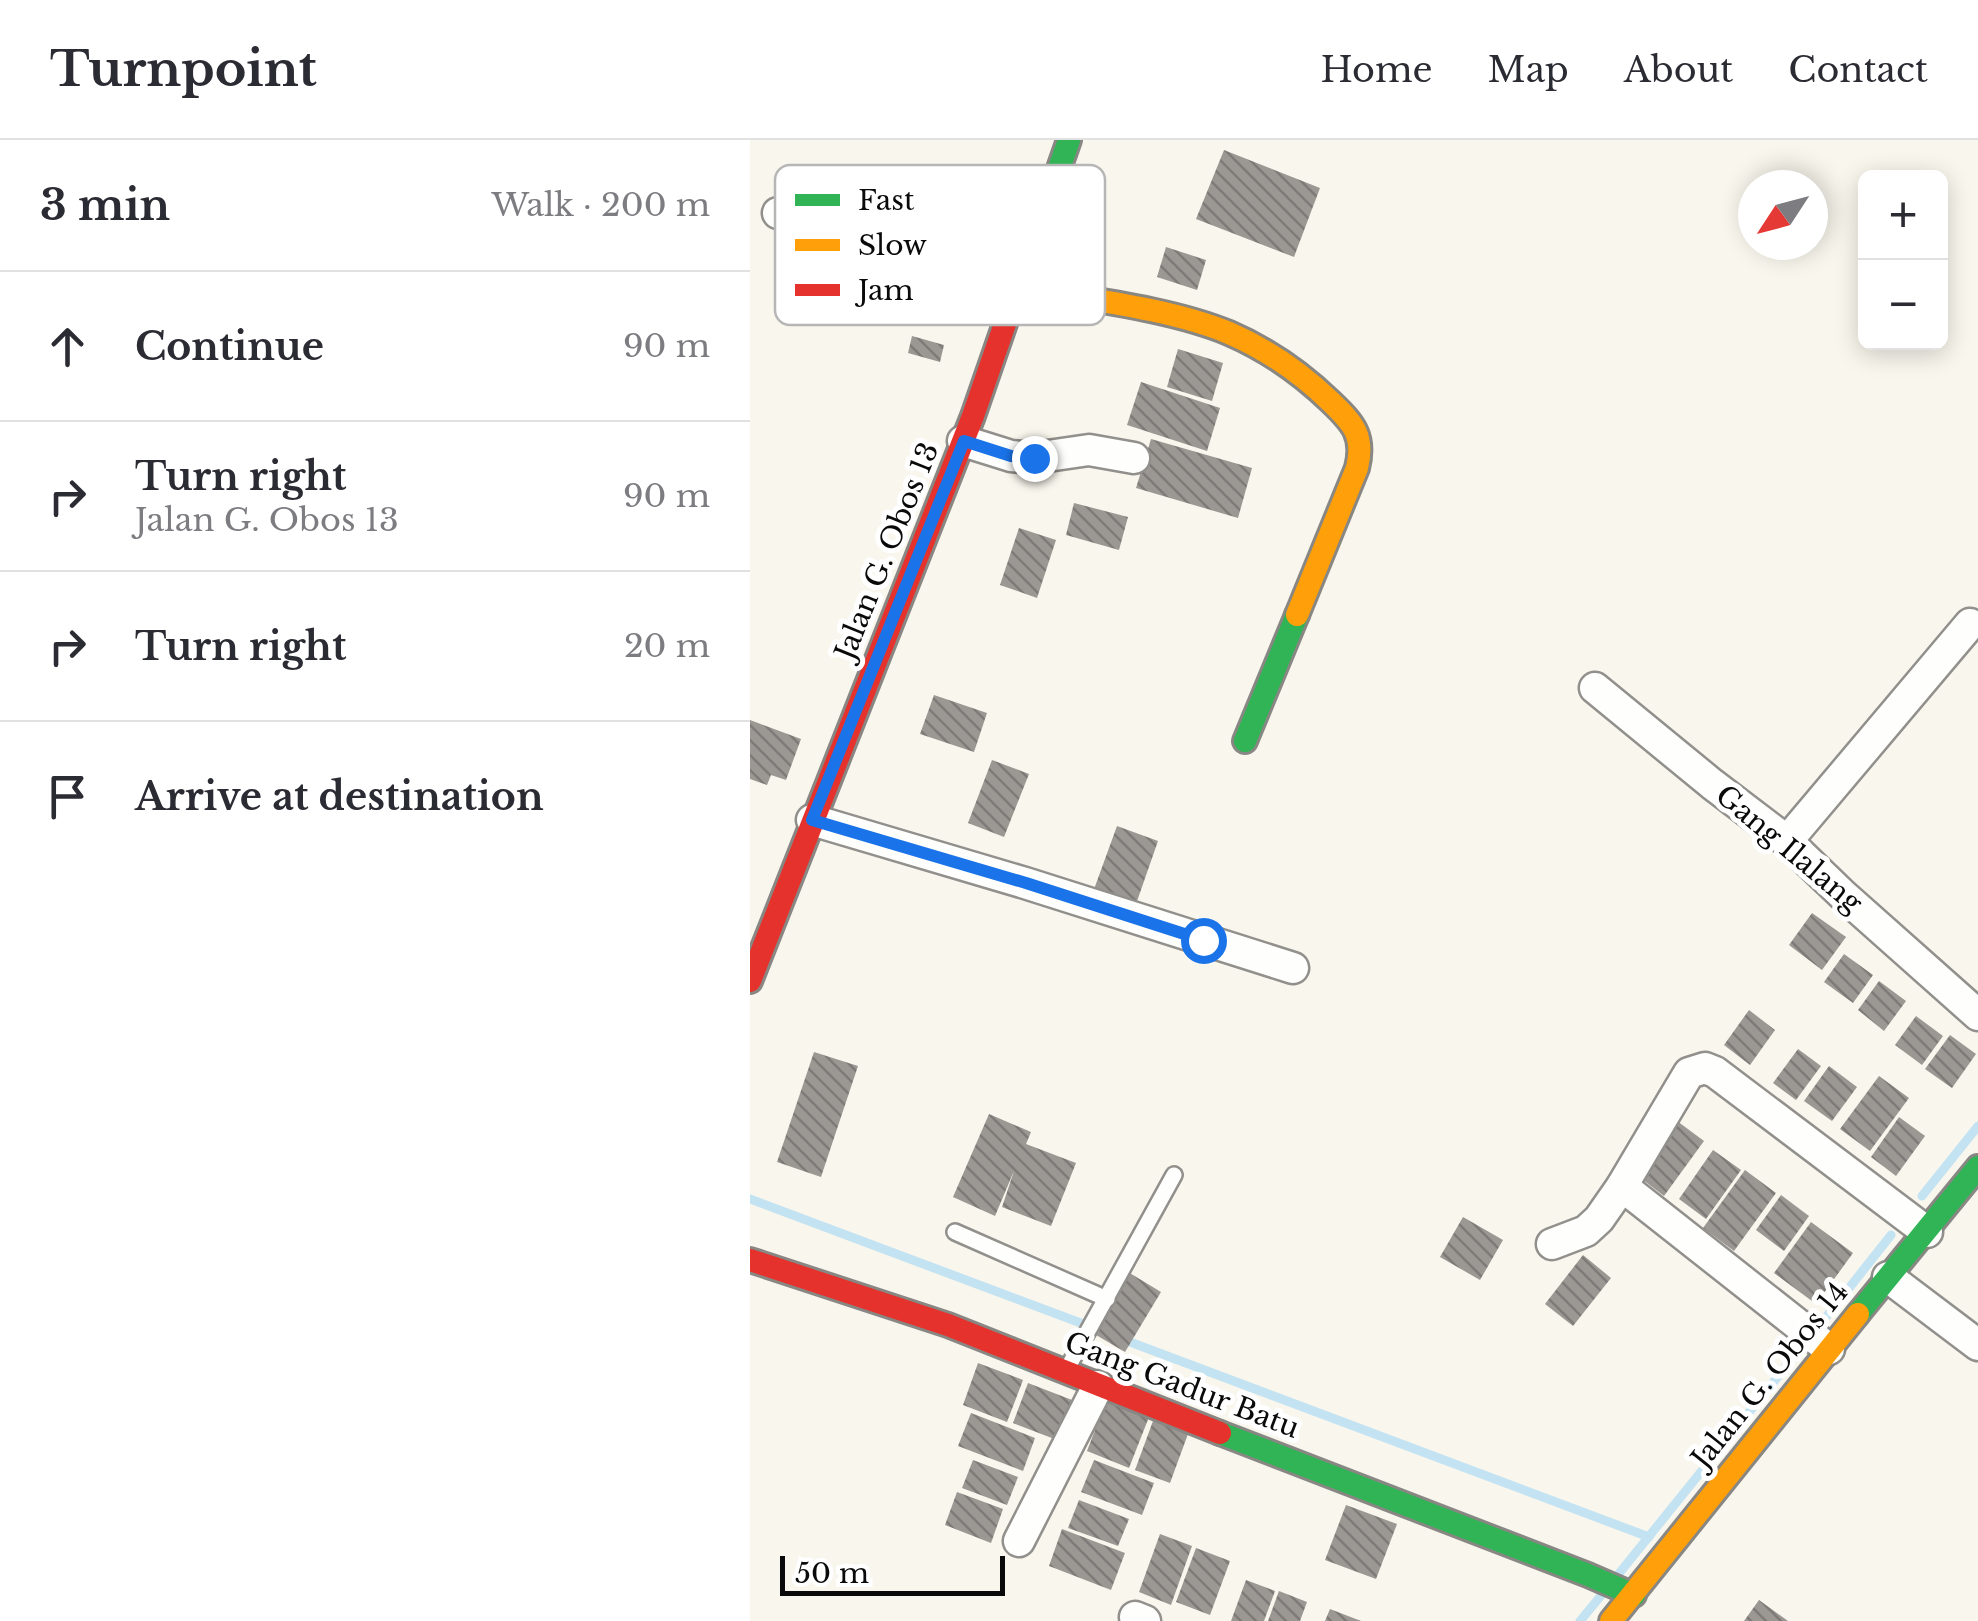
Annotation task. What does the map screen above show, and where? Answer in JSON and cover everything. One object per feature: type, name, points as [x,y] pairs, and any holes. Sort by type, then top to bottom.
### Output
[{"type":"street","name":"Jalan G. Obos 13","points":[[1060,165],[1069,140]]},
{"type":"street","points":[[1105,301],[1220,329],[1284,364],[1327,397],[1352,425],[1361,447],[1357,468],[1245,742]]},
{"type":"street","name":"Jalan G. Obos 13","points":[[750,981],[964,441],[1005,325]]},
{"type":"street","points":[[964,441],[1011,456],[1034,458],[1089,450],[1134,458]]},
{"type":"street","points":[[1787,841],[1970,624]]},
{"type":"street","name":"Gang Ilalang","points":[[1595,688],[1787,841],[1978,1015]]},
{"type":"street","points":[[812,820],[1293,968]]},
{"type":"street","points":[[1552,1244],[1586,1231],[1599,1219],[1688,1072],[1705,1068],[1927,1232]]},
{"type":"street","name":"Jalan G. Obos 14","points":[[1627,1608],[1888,1277],[1927,1232],[1968,1200],[1978,1167]]},
{"type":"street","points":[[1622,1186],[1828,1349]]},
{"type":"street","name":"Gang Gadur Batu","points":[[750,1260],[948,1325],[1588,1575],[1627,1608]]},
{"type":"street","points":[[1888,1277],[1978,1345]]},
{"type":"street","points":[[1019,1541],[1098,1386]]},
{"type":"lane","points":[[1065,1372],[1174,1175]]},
{"type":"lane","points":[[955,1232],[1107,1298]]},
{"type":"building","points":[[1224,150],[1320,188],[1294,257],[1196,219]]},
{"type":"building","points":[[1166,247],[1206,260],[1197,290],[1157,277]]},
{"type":"building","points":[[912,336],[944,345],[940,362],[908,353]]},
{"type":"building","points":[[1178,349],[1223,363],[1212,401],[1167,387]]},
{"type":"building","points":[[1141,382],[1220,408],[1207,451],[1127,425]]},
{"type":"building","points":[[1151,439],[1252,468],[1238,518],[1136,488]]},
{"type":"building","points":[[1074,503],[1128,517],[1119,550],[1066,535]]},
{"type":"building","points":[[1019,528],[1056,540],[1037,598],[1000,585]]},
{"type":"building","points":[[934,695],[987,713],[974,752],[920,734]]},
{"type":"building","points":[[750,720],[801,739],[786,780],[771,775],[767,785],[750,779]]},
{"type":"building","points":[[992,760],[1029,774],[1004,837],[968,823]]},
{"type":"building","points":[[1117,826],[1158,841],[1135,907],[1093,892]]},
{"type":"building","points":[[1812,913],[1846,937],[1822,970],[1789,945]]},
{"type":"building","points":[[1844,954],[1873,975],[1853,1003],[1824,982]]},
{"type":"building","points":[[1879,981],[1906,1001],[1884,1031],[1858,1010]]},
{"type":"building","points":[[1749,1010],[1775,1030],[1750,1065],[1724,1045]]},
{"type":"building","points":[[1916,1016],[1943,1036],[1922,1065],[1895,1045]]},
{"type":"building","points":[[1950,1035],[1976,1054],[1952,1088],[1925,1069]]},
{"type":"building","points":[[1798,1049],[1821,1066],[1796,1100],[1773,1083]]},
{"type":"building","points":[[814,1052],[858,1066],[821,1177],[777,1162]]},
{"type":"building","points":[[1829,1066],[1857,1087],[1832,1121],[1804,1101]]},
{"type":"building","points":[[1879,1076],[1909,1098],[1870,1151],[1840,1129]]},
{"type":"building","points":[[989,1114],[1031,1132],[1026,1144],[1076,1163],[1051,1226],[1002,1207],[1014,1171],[995,1216],[953,1197]]},
{"type":"building","points":[[1899,1117],[1925,1136],[1896,1176],[1871,1157]]},
{"type":"building","points":[[1673,1118],[1704,1141],[1664,1196],[1634,1173]]},
{"type":"building","points":[[1713,1150],[1741,1170],[1706,1219],[1679,1199]]},
{"type":"building","points":[[1745,1170],[1776,1193],[1734,1251],[1703,1228]]},
{"type":"building","points":[[1781,1195],[1809,1216],[1784,1251],[1756,1230]]},
{"type":"building","points":[[1463,1217],[1503,1240],[1480,1280],[1440,1257]]},
{"type":"building","points":[[1811,1222],[1853,1253],[1816,1304],[1774,1273]]},
{"type":"building","points":[[1583,1255],[1611,1278],[1573,1326],[1545,1304]]},
{"type":"building","points":[[1128,1272],[1161,1292],[1125,1352],[1091,1332]]},
{"type":"building","points":[[978,1363],[1023,1380],[1007,1422],[963,1405]]},
{"type":"building","points":[[1028,1383],[1072,1400],[1057,1440],[1013,1423]]},
{"type":"building","points":[[1106,1401],[1149,1417],[1129,1468],[1087,1451]]},
{"type":"building","points":[[971,1413],[1035,1438],[1023,1471],[958,1446]]},
{"type":"building","points":[[1153,1421],[1188,1434],[1170,1483],[1135,1470]]},
{"type":"building","points":[[973,1460],[1018,1477],[1007,1505],[962,1488]]},
{"type":"building","points":[[1094,1460],[1154,1483],[1142,1515],[1081,1492]]},
{"type":"building","points":[[957,1492],[1003,1509],[991,1543],[945,1525]]},
{"type":"building","points":[[1079,1500],[1129,1519],[1118,1546],[1068,1528]]},
{"type":"building","points":[[1346,1505],[1397,1524],[1376,1579],[1325,1560]]},
{"type":"building","points":[[1062,1529],[1125,1553],[1111,1590],[1049,1566]]},
{"type":"building","points":[[1160,1534],[1192,1546],[1171,1605],[1139,1592]]},
{"type":"building","points":[[1196,1548],[1230,1561],[1210,1615],[1176,1602]]},
{"type":"building","points":[[1246,1580],[1275,1591],[1264,1621],[1231,1621]]},
{"type":"building","points":[[1279,1591],[1307,1602],[1300,1621],[1268,1621]]},
{"type":"building","points":[[1759,1600],[1788,1621],[1744,1621]]},
{"type":"building","points":[[1330,1609],[1361,1621],[1325,1621]]},
{"type":"waterway","points":[[1922,1196],[1978,1126]]},
{"type":"waterway","points":[[750,1199],[1094,1328]]},
{"type":"waterway","points":[[1827,1316],[1891,1235]]},
{"type":"waterway","points":[[1122,1339],[1649,1537]]},
{"type":"waterway","points":[[1617,1576],[1796,1354]]},
{"type":"waterway","points":[[1580,1621],[1604,1592]]},
{"type":"traffic: fast","points":[[1060,165],[1069,140]]},
{"type":"traffic: fast","points":[[1245,741],[1297,615]]},
{"type":"traffic: fast","points":[[1858,1314],[1978,1167]]},
{"type":"traffic: fast","points":[[1220,1433],[1634,1595]]},
{"type":"traffic: slow","points":[[1105,302],[1153,311],[1229,333],[1296,372],[1355,431],[1359,447],[1357,468],[1297,615]]},
{"type":"traffic: slow","points":[[1611,1621],[1858,1314]]},
{"type":"traffic: jam","points":[[750,981],[973,416],[1004,325]]},
{"type":"traffic: jam","points":[[750,1260],[948,1325],[1220,1433]]},
{"type":"route","points":[[1034,458],[1011,456],[964,441],[812,820],[1203,940]]}]
